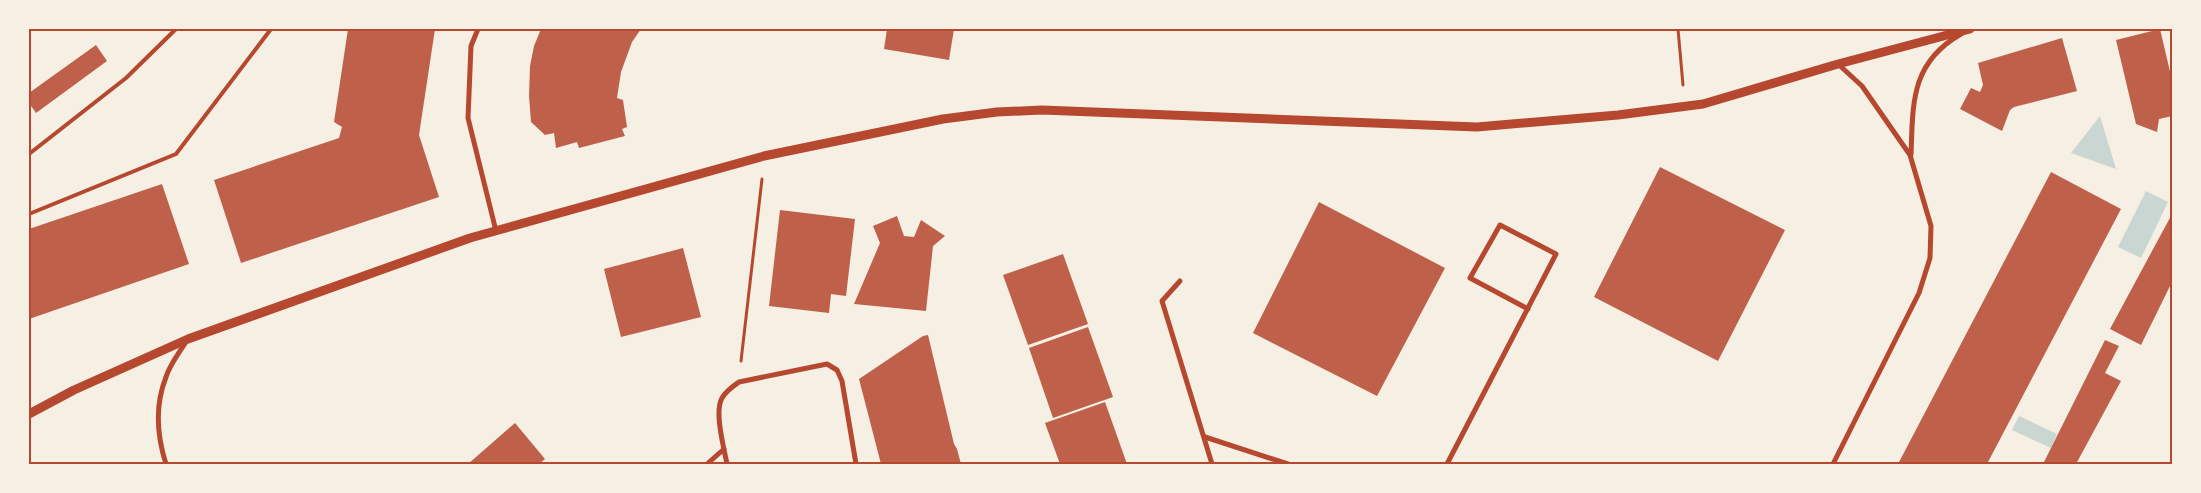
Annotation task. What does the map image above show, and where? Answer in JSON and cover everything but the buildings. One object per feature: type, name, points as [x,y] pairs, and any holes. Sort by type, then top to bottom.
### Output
[{"type":"street","points":[[478,29],[471,46],[468,118],[496,231]]},
{"type":"street","points":[[29,414],[74,390],[188,339],[470,238],[764,156],[943,119],[1042,110],[1478,126],[1618,115],[1703,104],[1838,64],[1970,29]]},
{"type":"street","points":[[1910,155],[1913,99],[1923,72],[1935,55],[1952,39],[1970,29]]},
{"type":"street","points":[[1833,464],[1919,293],[1930,258],[1931,226],[1910,155],[1862,86],[1838,64]]},
{"type":"street","points":[[1447,464],[1528,309],[1556,254],[1500,225],[1470,278],[1528,309]]},
{"type":"street","points":[[1180,281],[1162,302],[1205,436],[1212,464]]},
{"type":"street","points":[[166,464],[160,446],[157,418],[166,376],[188,339]]},
{"type":"street","points":[[727,464],[718,409],[721,399],[729,389],[739,382],[827,364],[837,370],[842,380],[856,464]]},
{"type":"street","points":[[1205,436],[1288,464]]},
{"type":"street","points":[[707,464],[724,449]]},
{"type":"lane","points":[[29,154],[126,78],[176,29]]},
{"type":"lane","points":[[29,214],[176,154],[271,29]]},
{"type":"path","points":[[1678,29],[1684,106]]},
{"type":"path","points":[[739,382],[764,156]]},
{"type":"shaded area","points":[[2100,116],[2116,169],[2071,153]]},
{"type":"shaded area","points":[[2146,191],[2168,202],[2141,258],[2118,247]]},
{"type":"shaded area","points":[[2019,416],[2057,434],[2051,448],[2012,430]]}]
